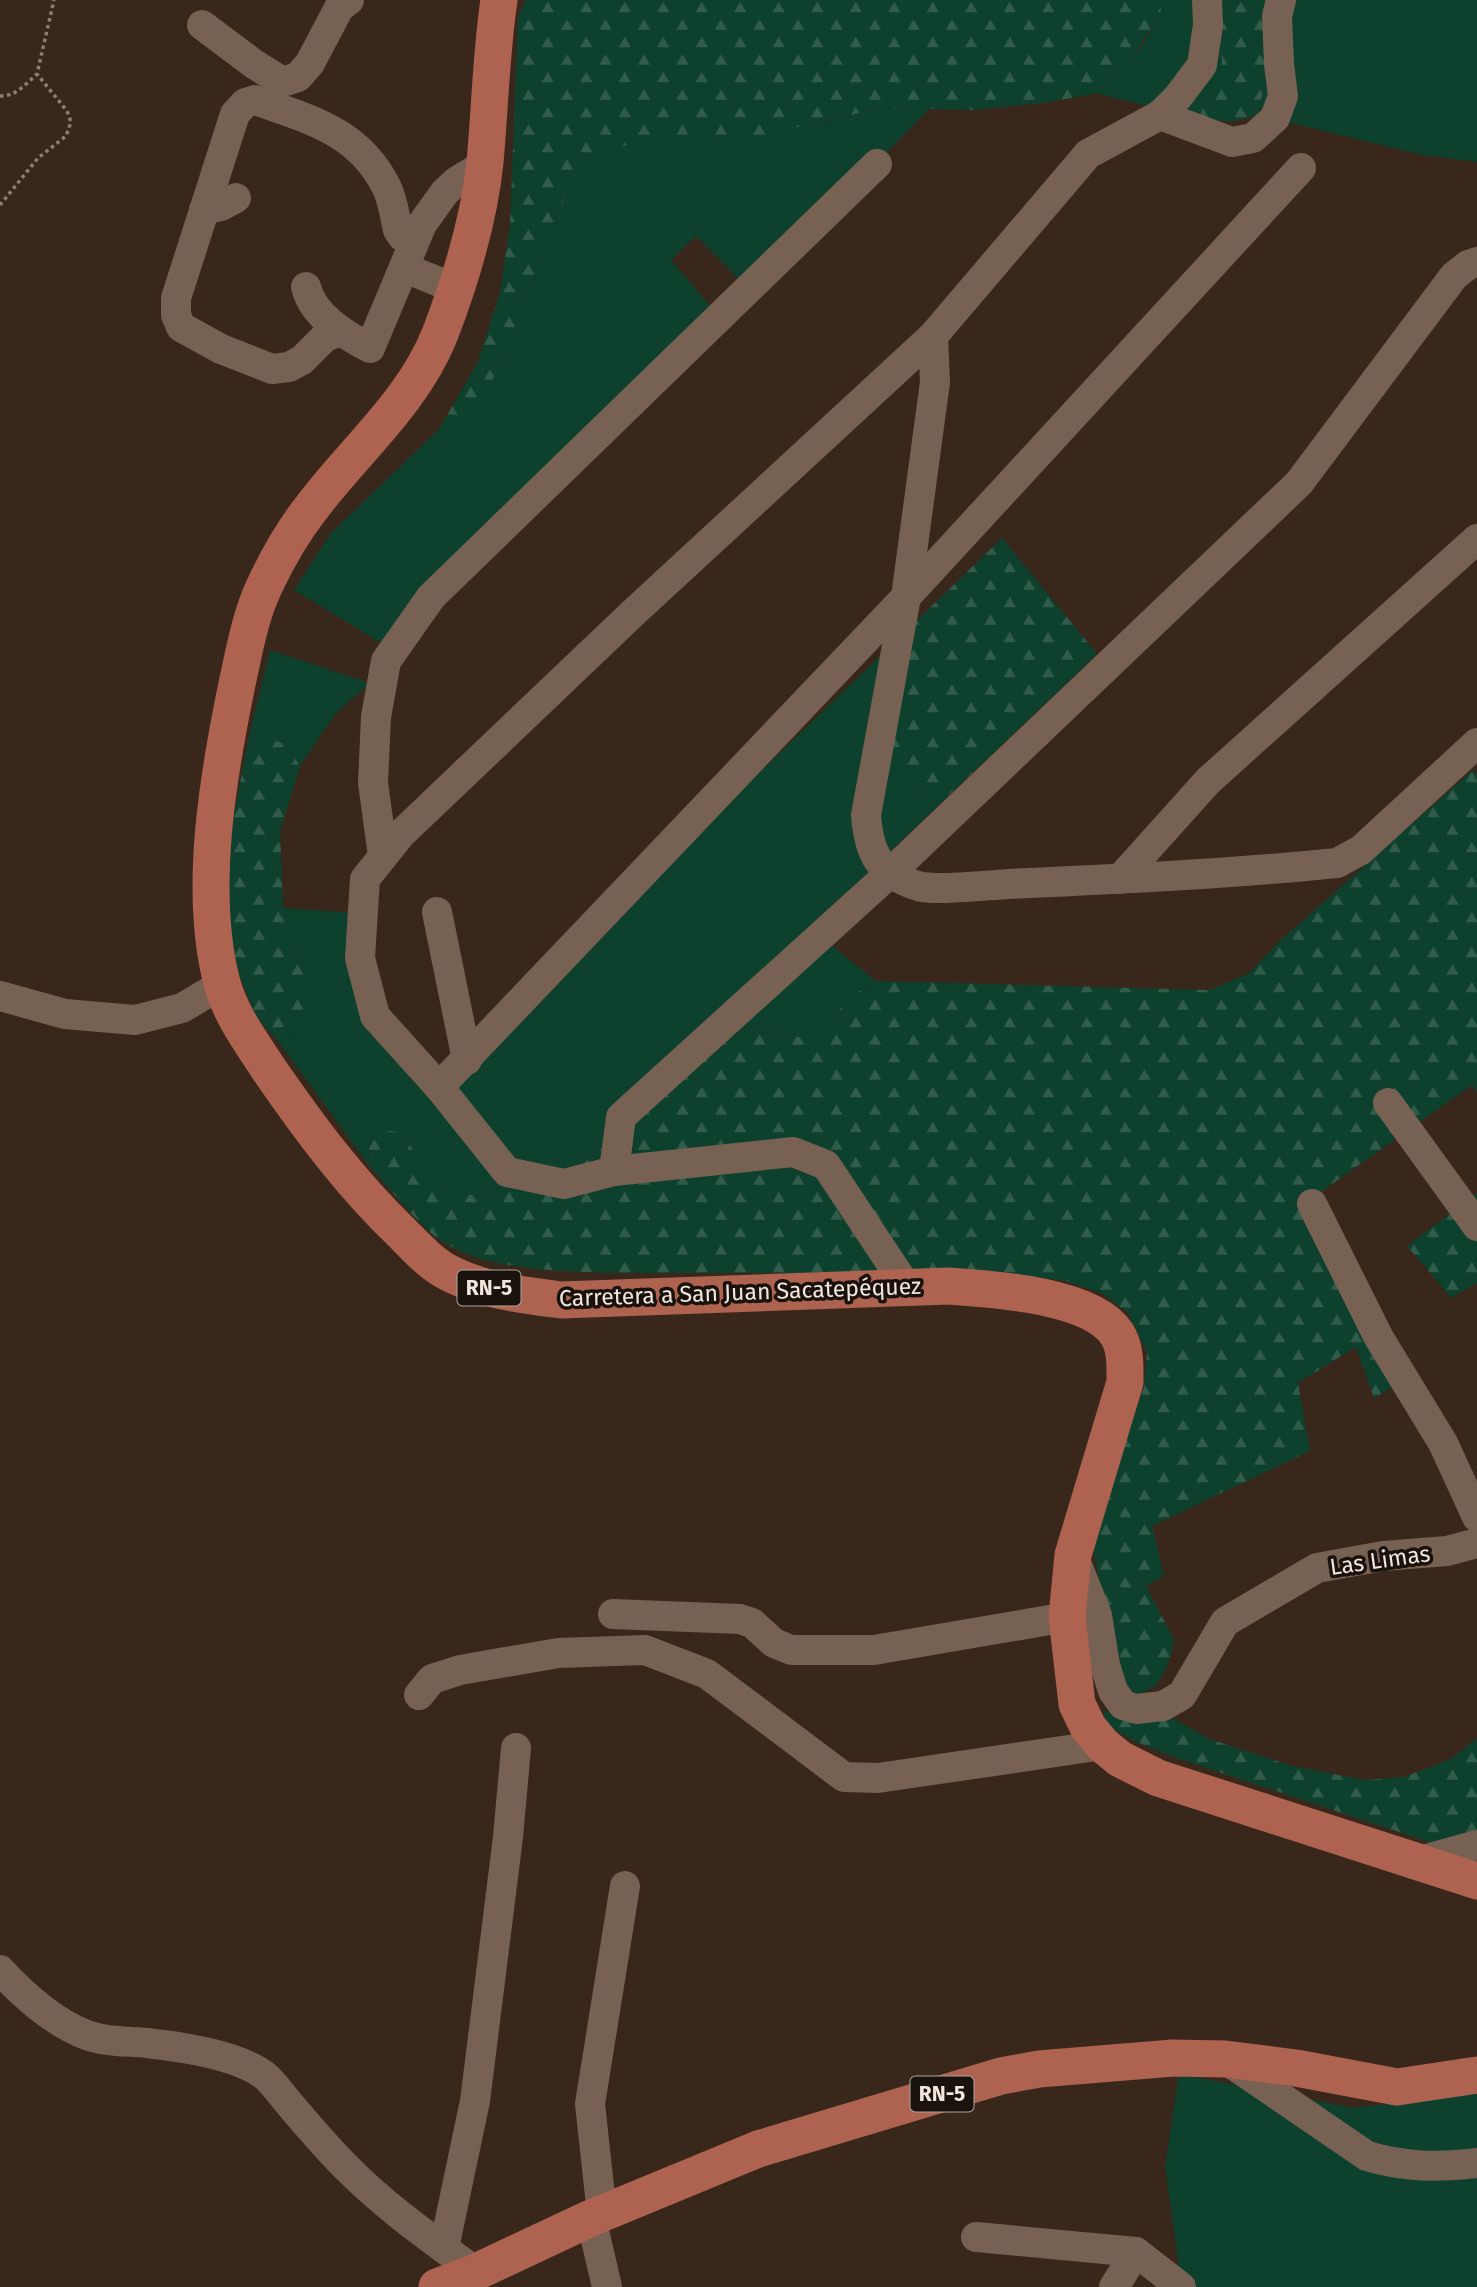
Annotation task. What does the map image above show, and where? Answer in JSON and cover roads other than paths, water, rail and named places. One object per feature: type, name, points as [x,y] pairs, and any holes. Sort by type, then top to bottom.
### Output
[{"type":"main road","name":"Carretera a San Juan Sacatepéquez","points":[[499,0],[493,44],[485,164],[477,212],[456,289],[431,356],[404,400],[310,509],[285,547],[263,590],[246,643],[218,788],[211,898],[222,984],[234,1016],[290,1099],[374,1207],[446,1272],[482,1286],[508,1293],[561,1300],[906,1286],[999,1289],[1034,1295],[1101,1317],[1116,1333],[1124,1357],[1125,1382],[1073,1555],[1067,1617],[1077,1704],[1088,1727],[1119,1759],[1158,1778],[1477,1881]]},
{"type":"main road","name":"RN-5","points":[[437,2287],[477,2272],[596,2216],[758,2149],[1001,2076],[1039,2069],[1159,2059],[1225,2059],[1296,2068],[1397,2087],[1477,2075]]},
{"type":"street","points":[[202,25],[254,64],[286,81],[298,77],[310,63],[339,8],[349,0]]},
{"type":"street","points":[[906,1286],[826,1165],[793,1152],[614,1171],[564,1184],[507,1172],[439,1087],[375,1016],[360,958],[365,879],[401,834],[633,613],[933,336],[1088,154],[1160,115],[1178,97],[1202,65],[1208,25],[1207,0]]},
{"type":"street","points":[[1160,115],[1232,142],[1253,138],[1275,118],[1283,96],[1277,16],[1281,0]]},
{"type":"street","points":[[340,331],[325,337],[302,360],[279,369],[262,366],[220,349],[181,327],[176,314],[176,298],[235,114],[245,103],[256,100],[330,129],[354,143],[387,188],[398,230],[409,255],[456,289]]},
{"type":"street","points":[[306,287],[309,299],[340,331],[370,348],[422,224],[444,192],[485,164]]},
{"type":"street","points":[[383,856],[373,783],[376,717],[386,661],[431,597],[877,164]]},
{"type":"street","points":[[439,1087],[906,597],[1301,168]]},
{"type":"street","points":[[204,210],[221,206],[236,198]]},
{"type":"street","points":[[614,1171],[621,1117],[889,874],[1299,483],[1454,276],[1468,265],[1477,262]]},
{"type":"street","points":[[933,336],[935,382],[906,597],[866,816],[868,841],[889,874],[920,888],[1120,879],[1337,863],[1361,850],[1477,743]]},
{"type":"street","points":[[1120,879],[1208,781],[1477,539]]},
{"type":"street","points":[[437,912],[467,1060]]},
{"type":"street","points":[[0,996],[65,1014],[135,1020],[182,1008],[222,984]]},
{"type":"street","points":[[1388,1103],[1477,1226]]},
{"type":"street","points":[[1312,1204],[1379,1338],[1443,1443],[1477,1517]]},
{"type":"street","name":"Las Limas","points":[[1073,1555],[1097,1615],[1105,1665],[1113,1691],[1123,1705],[1136,1709],[1163,1706],[1182,1695],[1225,1622],[1317,1568],[1383,1556],[1447,1551],[1477,1543]]},
{"type":"street","points":[[613,1614],[740,1619],[752,1623],[774,1643],[791,1650],[874,1650],[1067,1617]]},
{"type":"street","points":[[419,1695],[432,1679],[460,1671],[558,1653],[645,1650],[707,1674],[844,1777],[878,1778],[1103,1745]]},
{"type":"street","points":[[444,2248],[475,2101],[508,1837],[516,1748]]},
{"type":"street","points":[[1416,1862],[1477,1845]]},
{"type":"street","points":[[607,2287],[596,2216],[590,2104],[625,1886]]},
{"type":"street","points":[[0,1970],[26,1995],[85,2035],[202,2052],[238,2063],[264,2075],[362,2184],[477,2272]]},
{"type":"street","points":[[1225,2059],[1367,2156],[1392,2164],[1421,2167],[1477,2163]]},
{"type":"street","points":[[976,2238],[1136,2252],[1181,2287]]},
{"type":"street","points":[[1114,2287],[1136,2252]]}]
